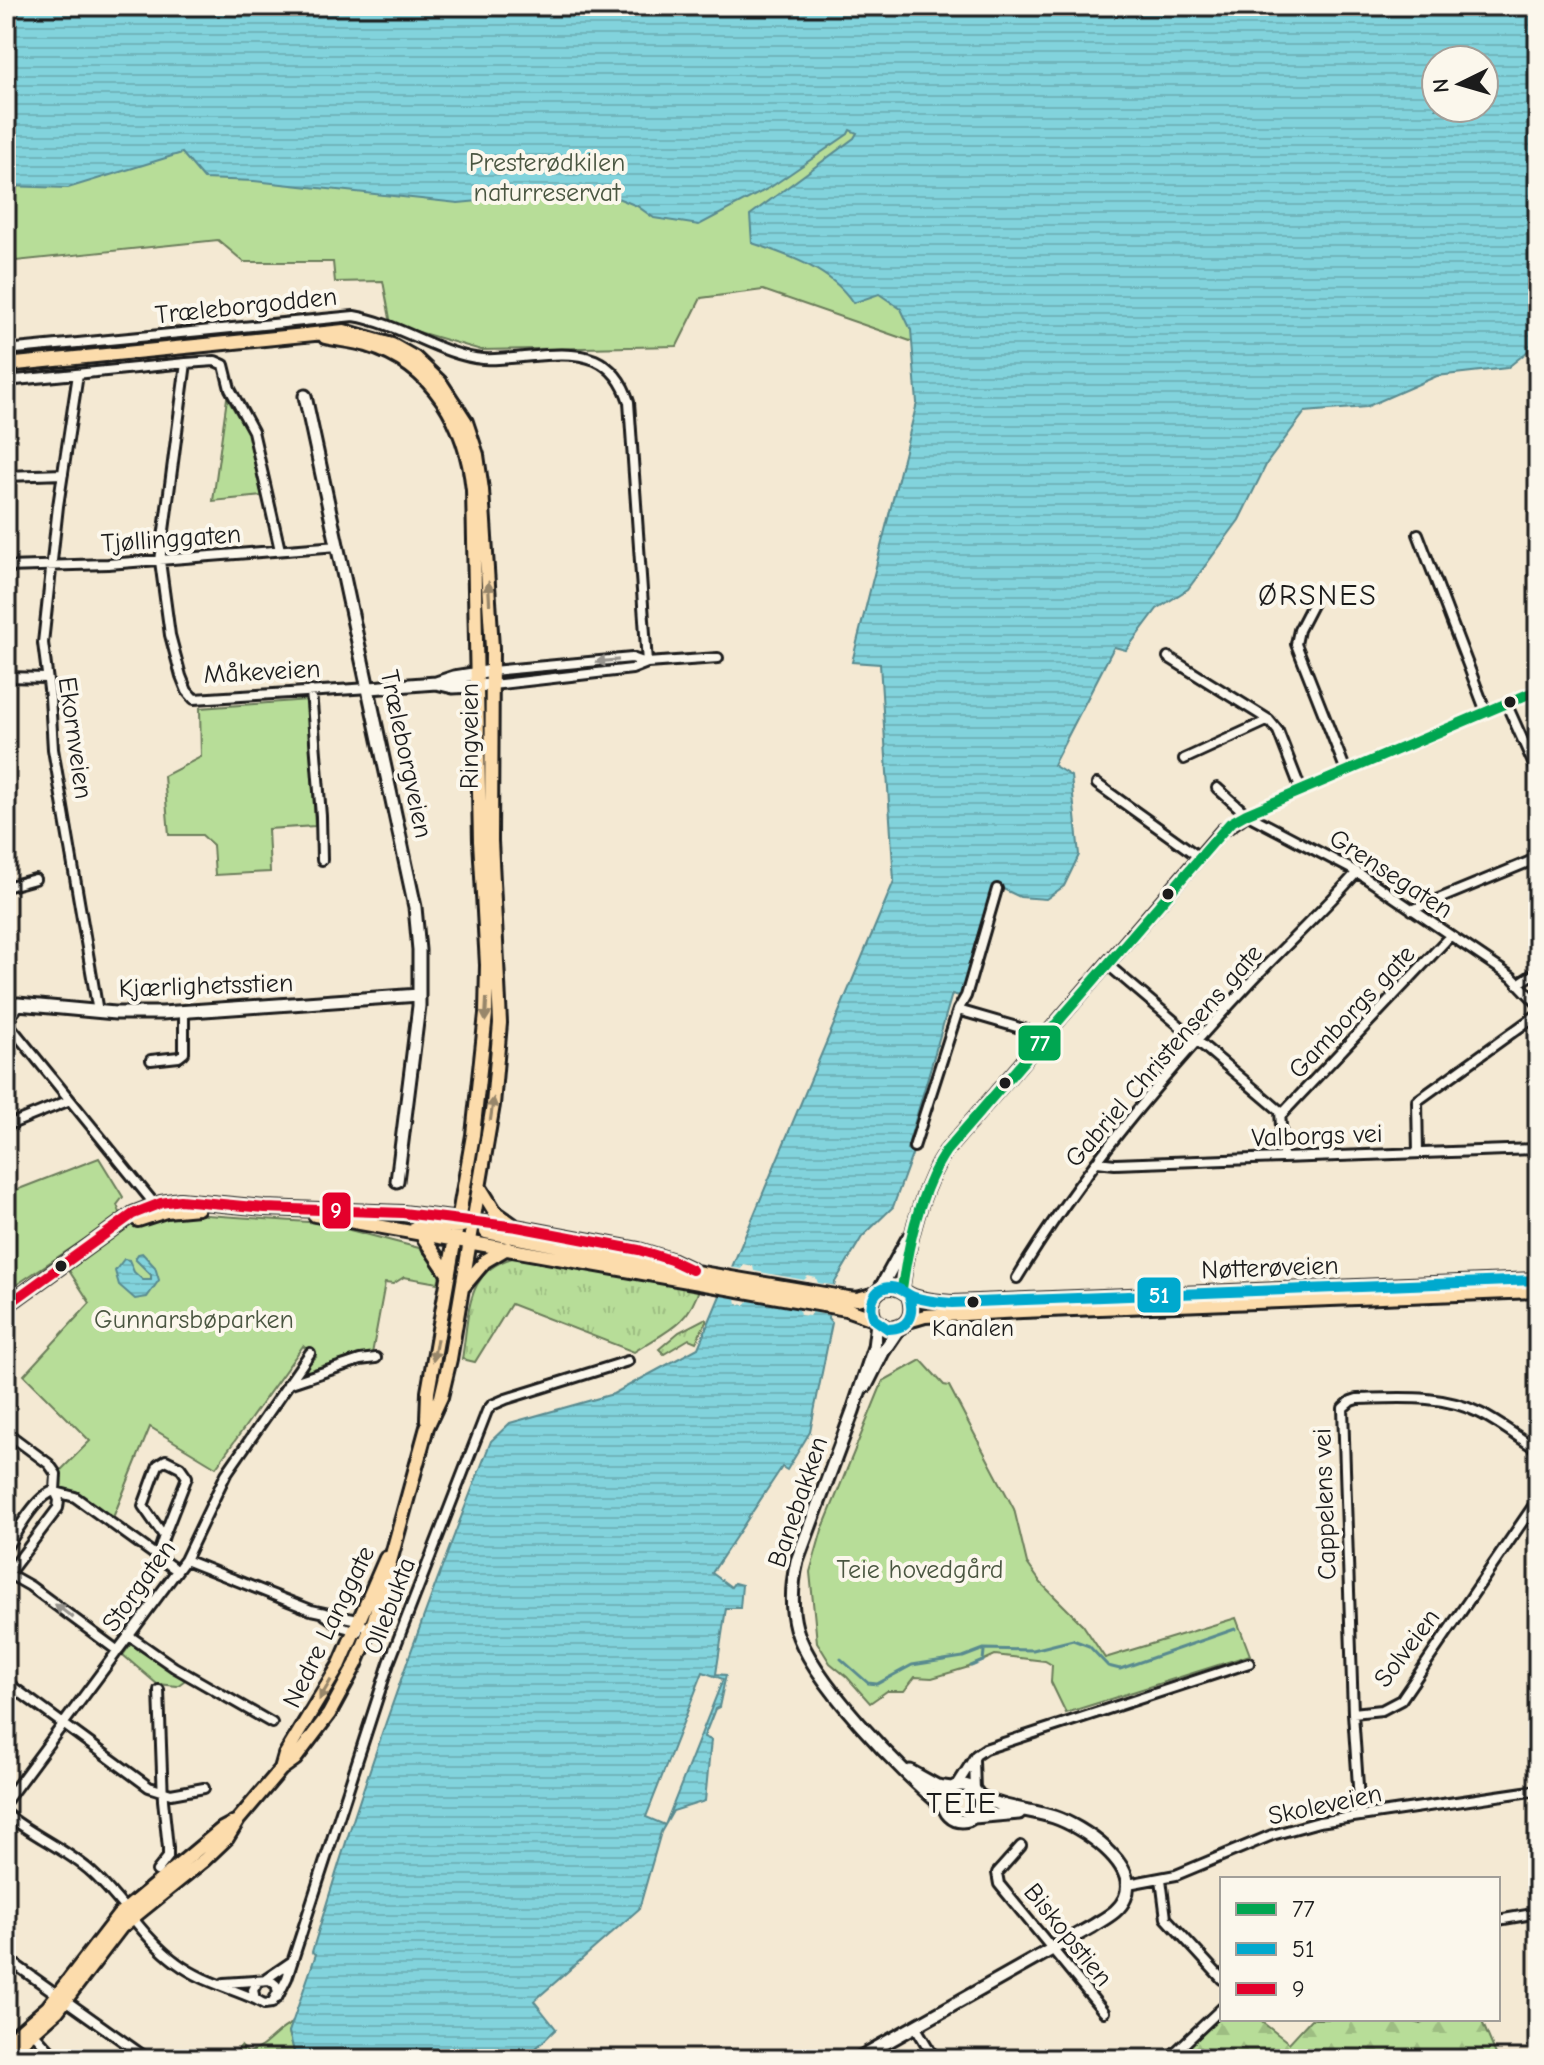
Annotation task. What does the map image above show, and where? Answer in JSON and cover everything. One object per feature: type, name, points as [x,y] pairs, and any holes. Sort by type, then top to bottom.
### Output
[{"type":"main road","name":"Ringveien","points":[[6,365],[344,331],[392,345],[415,358],[434,374],[462,413],[472,437],[480,473],[487,554],[492,678],[492,852],[500,1023],[496,1085],[471,1231]]},
{"type":"main road","name":"Ringveien","points":[[314,335],[368,345],[399,359],[434,388],[458,425],[468,454],[473,490],[480,841],[487,976],[479,1093],[456,1228]]},
{"type":"main road","points":[[479,1186],[495,1212],[517,1227]]},
{"type":"main road","points":[[6,1306],[127,1218],[180,1200],[218,1205],[339,1209],[692,1270]]},
{"type":"main road","points":[[272,1208],[421,1234],[456,1228]]},
{"type":"main road","points":[[471,1231],[517,1227],[639,1250],[671,1260],[708,1278]]},
{"type":"main road","points":[[400,1229],[456,1228],[471,1231],[507,1248],[708,1278],[847,1303],[888,1329],[904,1324],[913,1306],[905,1293],[889,1287],[847,1303]]},
{"type":"main road","name":"Nedre Langgate","points":[[427,1427],[428,1392],[456,1228]]},
{"type":"main road","name":"Nedre Langgate","points":[[8,2056],[62,1997],[129,1913],[227,1838],[238,1820],[281,1769],[295,1759],[329,1714],[350,1677],[384,1591],[393,1546],[427,1427],[446,1379],[471,1231]]},
{"type":"main road","points":[[421,1234],[448,1274]]},
{"type":"main road","points":[[464,1286],[485,1261],[507,1248]]},
{"type":"main road","name":"Nøtterøveien","points":[[905,1293],[952,1303],[1538,1280]]},
{"type":"main road","name":"Nøtterøveien","points":[[904,1324],[925,1316],[1538,1291]]},
{"type":"main road","points":[[875,1321],[871,1306],[878,1292]]},
{"type":"main road","name":"Nedre Langgate","points":[[281,1769],[285,1755],[335,1674],[393,1546]]},
{"type":"main road","name":"Nedre Langgate","points":[[6,2043],[30,2029]]},
{"type":"street","name":"Træleborgodden","points":[[6,350],[354,316],[391,325],[478,359],[572,355],[595,360],[620,380],[629,402],[647,663]]},
{"type":"street","points":[[6,381],[186,363],[215,361],[224,365],[230,389],[253,431],[280,550]]},
{"type":"street","name":"Måkeveien","points":[[186,363],[160,561],[170,635],[181,676],[194,699],[436,683],[453,687],[478,679],[632,669],[647,663],[718,658]]},
{"type":"street","name":"Ekornveien","points":[[78,374],[43,643],[53,749],[98,1012]]},
{"type":"street","name":"Træleborgveien","points":[[305,396],[412,882],[419,950],[419,995],[397,1181]]},
{"type":"street","points":[[6,476],[63,474]]},
{"type":"street","points":[[1418,534],[1486,712]]},
{"type":"street","name":"Tjøllinggaten","points":[[6,567],[160,561],[338,546]]},
{"type":"street","points":[[1313,603],[1299,630],[1296,644],[1346,771]]},
{"type":"street","points":[[1168,657],[1269,720],[1278,731],[1301,790]]},
{"type":"street","points":[[492,678],[632,658],[647,663]]},
{"type":"street","points":[[6,677],[46,678]]},
{"type":"street","points":[[905,1293],[915,1223],[928,1183],[946,1151],[1230,823],[1538,690]]},
{"type":"street","points":[[311,691],[322,860]]},
{"type":"street","points":[[1506,703],[1538,774]]},
{"type":"street","points":[[1184,759],[1269,720]]},
{"type":"street","points":[[1097,784],[1199,857]]},
{"type":"street","name":"Grensegaten","points":[[1217,788],[1246,814],[1357,872],[1512,977],[1538,1004]]},
{"type":"street","points":[[1412,910],[1538,858]]},
{"type":"street","name":"Gabriel Christensens gate","points":[[1017,1278],[1097,1162],[1197,1040],[1357,872]]},
{"type":"street","points":[[6,887],[35,879]]},
{"type":"street","points":[[914,1147],[958,1010],[966,996],[997,889]]},
{"type":"street","name":"Gamborgs gate","points":[[1282,1114],[1450,936]]},
{"type":"street","points":[[1107,964],[1282,1114],[1283,1157]]},
{"type":"street","points":[[1518,984],[1538,971]]},
{"type":"street","name":"Kjærlighetsstien","points":[[8,1022],[18,1004],[98,1012],[184,1013],[419,995]]},
{"type":"street","points":[[958,1010],[1027,1030],[1041,1040]]},
{"type":"street","points":[[151,1060],[179,1057],[184,1053],[184,1013]]},
{"type":"street","points":[[1418,1153],[1417,1101],[1538,1014]]},
{"type":"street","points":[[8,1022],[160,1208]]},
{"type":"street","points":[[6,1126],[70,1100]]},
{"type":"street","name":"Valborgs vei","points":[[1097,1162],[1115,1164],[1538,1149]]},
{"type":"street","points":[[878,1292],[915,1223]]},
{"type":"street","name":"Banebakken","points":[[875,1321],[874,1347],[797,1561],[793,1579],[793,1611],[801,1643],[816,1670],[838,1698],[911,1779],[956,1820],[1028,1812]]},
{"type":"street","name":"Banebakken","points":[[853,1411],[883,1352],[904,1324]]},
{"type":"street","name":"Storgaten","points":[[6,1801],[185,1560],[226,1474],[310,1353]]},
{"type":"street","points":[[288,1385],[360,1360],[376,1358]]},
{"type":"street","name":"Ollebukta","points":[[277,1998],[292,1962],[389,1663],[487,1411],[492,1405],[506,1399],[628,1361]]},
{"type":"street","name":"Cappelens vei","points":[[1353,1713],[1343,1408],[1357,1399],[1444,1401],[1479,1412],[1538,1450]]},
{"type":"street","points":[[6,1432],[49,1464],[56,1474],[55,1491],[59,1500],[58,1508],[7,1575],[30,1586],[118,1651]]},
{"type":"street","points":[[157,1557],[187,1477],[180,1467],[166,1460],[158,1465],[143,1506],[164,1536]]},
{"type":"street","points":[[6,1548],[39,1500],[48,1492],[55,1491],[75,1497],[172,1567]]},
{"type":"street","name":"Solveien","points":[[1353,1713],[1382,1710],[1401,1700],[1538,1499]]},
{"type":"street","points":[[185,1560],[324,1614],[347,1615],[356,1625],[370,1632]]},
{"type":"street","points":[[128,1635],[174,1667],[272,1723]]},
{"type":"street","points":[[945,1808],[945,1798],[980,1752],[1249,1663]]},
{"type":"street","points":[[6,1682],[131,1776],[163,1793],[186,1793],[204,1788]]},
{"type":"street","points":[[157,1871],[168,1857],[159,1690]]},
{"type":"street","points":[[1353,1713],[1360,1815]]},
{"type":"street","points":[[974,1760],[980,1807],[974,1817]]},
{"type":"street","name":"Banebakken","points":[[899,1764],[937,1786],[967,1785],[995,1804],[1062,1820],[1096,1840],[1116,1860],[1128,1884]]},
{"type":"street","name":"Skoleveien","points":[[1128,1884],[1161,1879],[1209,1863],[1281,1832],[1360,1815],[1538,1790]]},
{"type":"street","points":[[6,1814],[86,1868],[158,1948],[203,1980],[267,2004],[277,1998],[277,1987],[273,1981],[239,1984],[203,1980]]},
{"type":"street","name":"Biskopstien","points":[[1021,1846],[1001,1868],[997,1879],[1104,2012]]},
{"type":"street","points":[[1161,1879],[1166,1918],[1220,1977]]},
{"type":"street","points":[[857,2059],[1114,1912],[1124,1902],[1128,1884]]},
{"type":"street","points":[[1500,1920],[1538,1913]]},
{"type":"street","points":[[6,1958],[148,2059]]},
{"type":"street","points":[[255,1999],[253,1990],[262,1980],[292,1962]]},
{"type":"street","points":[[1168,2059],[1220,2010]]},
{"type":"street","points":[[915,2026],[935,2059]]},
{"type":"street","points":[[30,2029],[50,2051],[52,2059]]},
{"type":"green space","name":"Presterødkilen naturreservat","points":[[6,6],[928,6],[919,344],[763,290],[701,298],[677,346],[481,350],[391,324],[383,281],[335,282],[333,262],[244,262],[218,240],[16,261],[14,249],[6,250]]},
{"type":"green space","points":[[227,398],[248,433],[262,496],[213,501]]},
{"type":"green space","points":[[308,700],[315,826],[268,829],[270,872],[215,875],[213,845],[202,835],[169,835],[164,776],[201,757],[200,708]]},
{"type":"green space","points":[[99,1158],[123,1197],[117,1205],[121,1215],[7,1291],[6,1194]]},
{"type":"green space","name":"Gunnarsbøparken","points":[[162,1212],[323,1223],[419,1248],[440,1275],[438,1283],[404,1277],[393,1284],[385,1283],[372,1354],[306,1373],[307,1366],[316,1357],[303,1346],[216,1467],[150,1427],[112,1520],[57,1490],[57,1474],[90,1441],[24,1375],[90,1303],[66,1266],[128,1226]]},
{"type":"green space","points":[[521,1256],[700,1286],[690,1310],[675,1326],[634,1352],[511,1304],[475,1362],[462,1359],[469,1308],[479,1281],[502,1261]]},
{"type":"green space","points":[[707,1320],[696,1342],[689,1339],[664,1354],[659,1349],[679,1332]]},
{"type":"green space","name":"Teie hovedgård","points":[[921,1360],[944,1385],[949,1386],[1014,1509],[1027,1563],[1041,1583],[1083,1625],[1105,1658],[1236,1618],[1250,1655],[1066,1713],[1051,1682],[1052,1665],[1045,1661],[995,1655],[932,1678],[915,1677],[904,1691],[887,1691],[870,1703],[830,1663],[817,1642],[810,1572],[822,1530],[883,1381]]},
{"type":"green space","points":[[133,1641],[164,1666],[188,1678],[177,1686],[157,1684],[123,1655]]},
{"type":"green space","points":[[1220,2014],[1220,2021],[1261,2021],[1289,2043],[1309,2021],[1413,2021],[1421,2024],[1425,2021],[1482,2021],[1498,2059],[1176,2059]]},
{"type":"green space","points":[[293,2023],[289,2032],[296,2059],[229,2059],[241,2046],[248,2053],[255,2050]]},
{"type":"water","points":[[6,6],[1538,6],[1538,343],[1507,368],[1437,376],[1366,407],[1305,412],[1267,463],[1239,520],[1188,589],[1157,609],[1126,650],[1114,647],[1053,765],[1071,776],[1079,855],[1064,886],[1046,899],[1020,897],[997,886],[963,997],[952,994],[907,1149],[913,1152],[893,1207],[862,1237],[835,1282],[828,1318],[832,1323],[810,1432],[787,1470],[782,1467],[712,1573],[731,1587],[734,1583],[742,1585],[740,1608],[726,1608],[716,1674],[726,1675],[719,1707],[715,1709],[704,1737],[711,1740],[705,1801],[673,1811],[665,1825],[661,1832],[639,1909],[534,2001],[556,2029],[525,2059],[296,2059],[289,2032],[316,1954],[312,1952],[374,1758],[418,1631],[491,1441],[510,1423],[613,1394],[698,1348],[894,881],[880,664],[852,662],[917,403],[911,330],[901,309],[879,294],[853,303],[844,291],[821,273],[752,243],[750,215],[854,138],[857,133],[850,130],[771,187],[699,225],[654,218],[637,206],[598,190],[458,203],[254,181],[204,179],[182,153],[68,188],[6,186]],"holes":[[[703,1672],[723,1679],[665,1825],[646,1817]]]},
{"type":"water","points":[[142,1253],[155,1267],[159,1280],[147,1297],[135,1299],[119,1285],[115,1271],[124,1259],[129,1260],[134,1272],[143,1280],[151,1280],[151,1275],[135,1259]]},
{"type":"pier","points":[[744,1264],[753,1266],[754,1271],[804,1280],[808,1276],[816,1278],[818,1283],[838,1286],[833,1316],[812,1312],[809,1316],[800,1315],[799,1309],[749,1300],[745,1305],[737,1304],[736,1298],[716,1295],[728,1267],[741,1269]]},
{"type":"waterway","points":[[841,1659],[868,1683],[877,1684],[912,1665],[963,1657],[984,1649],[1033,1650],[1073,1640],[1089,1646],[1108,1666],[1120,1669],[1235,1629]]},
{"type":"waterway","points":[[971,1666],[983,1661],[984,1651]]},
{"type":"transit line","name":"77","points":[[902,1289],[917,1217],[929,1182],[946,1151],[1230,823],[1538,690]]},
{"type":"transit line","name":"9","points":[[6,1306],[133,1214],[161,1203],[180,1200],[265,1208],[403,1213],[517,1227],[639,1250],[692,1270]]},
{"type":"transit line","name":"51","points":[[909,1296],[911,1314],[901,1326],[888,1329],[874,1319],[872,1308],[876,1293],[891,1287],[911,1296],[952,1303],[1538,1280]]},
{"type":"place","name":"Kanalen","points":[[973,1302]]},
{"type":"district","name":"ØRSNES","points":[[1318,595]]},
{"type":"district","name":"TEIE","points":[[962,1803]]}]
